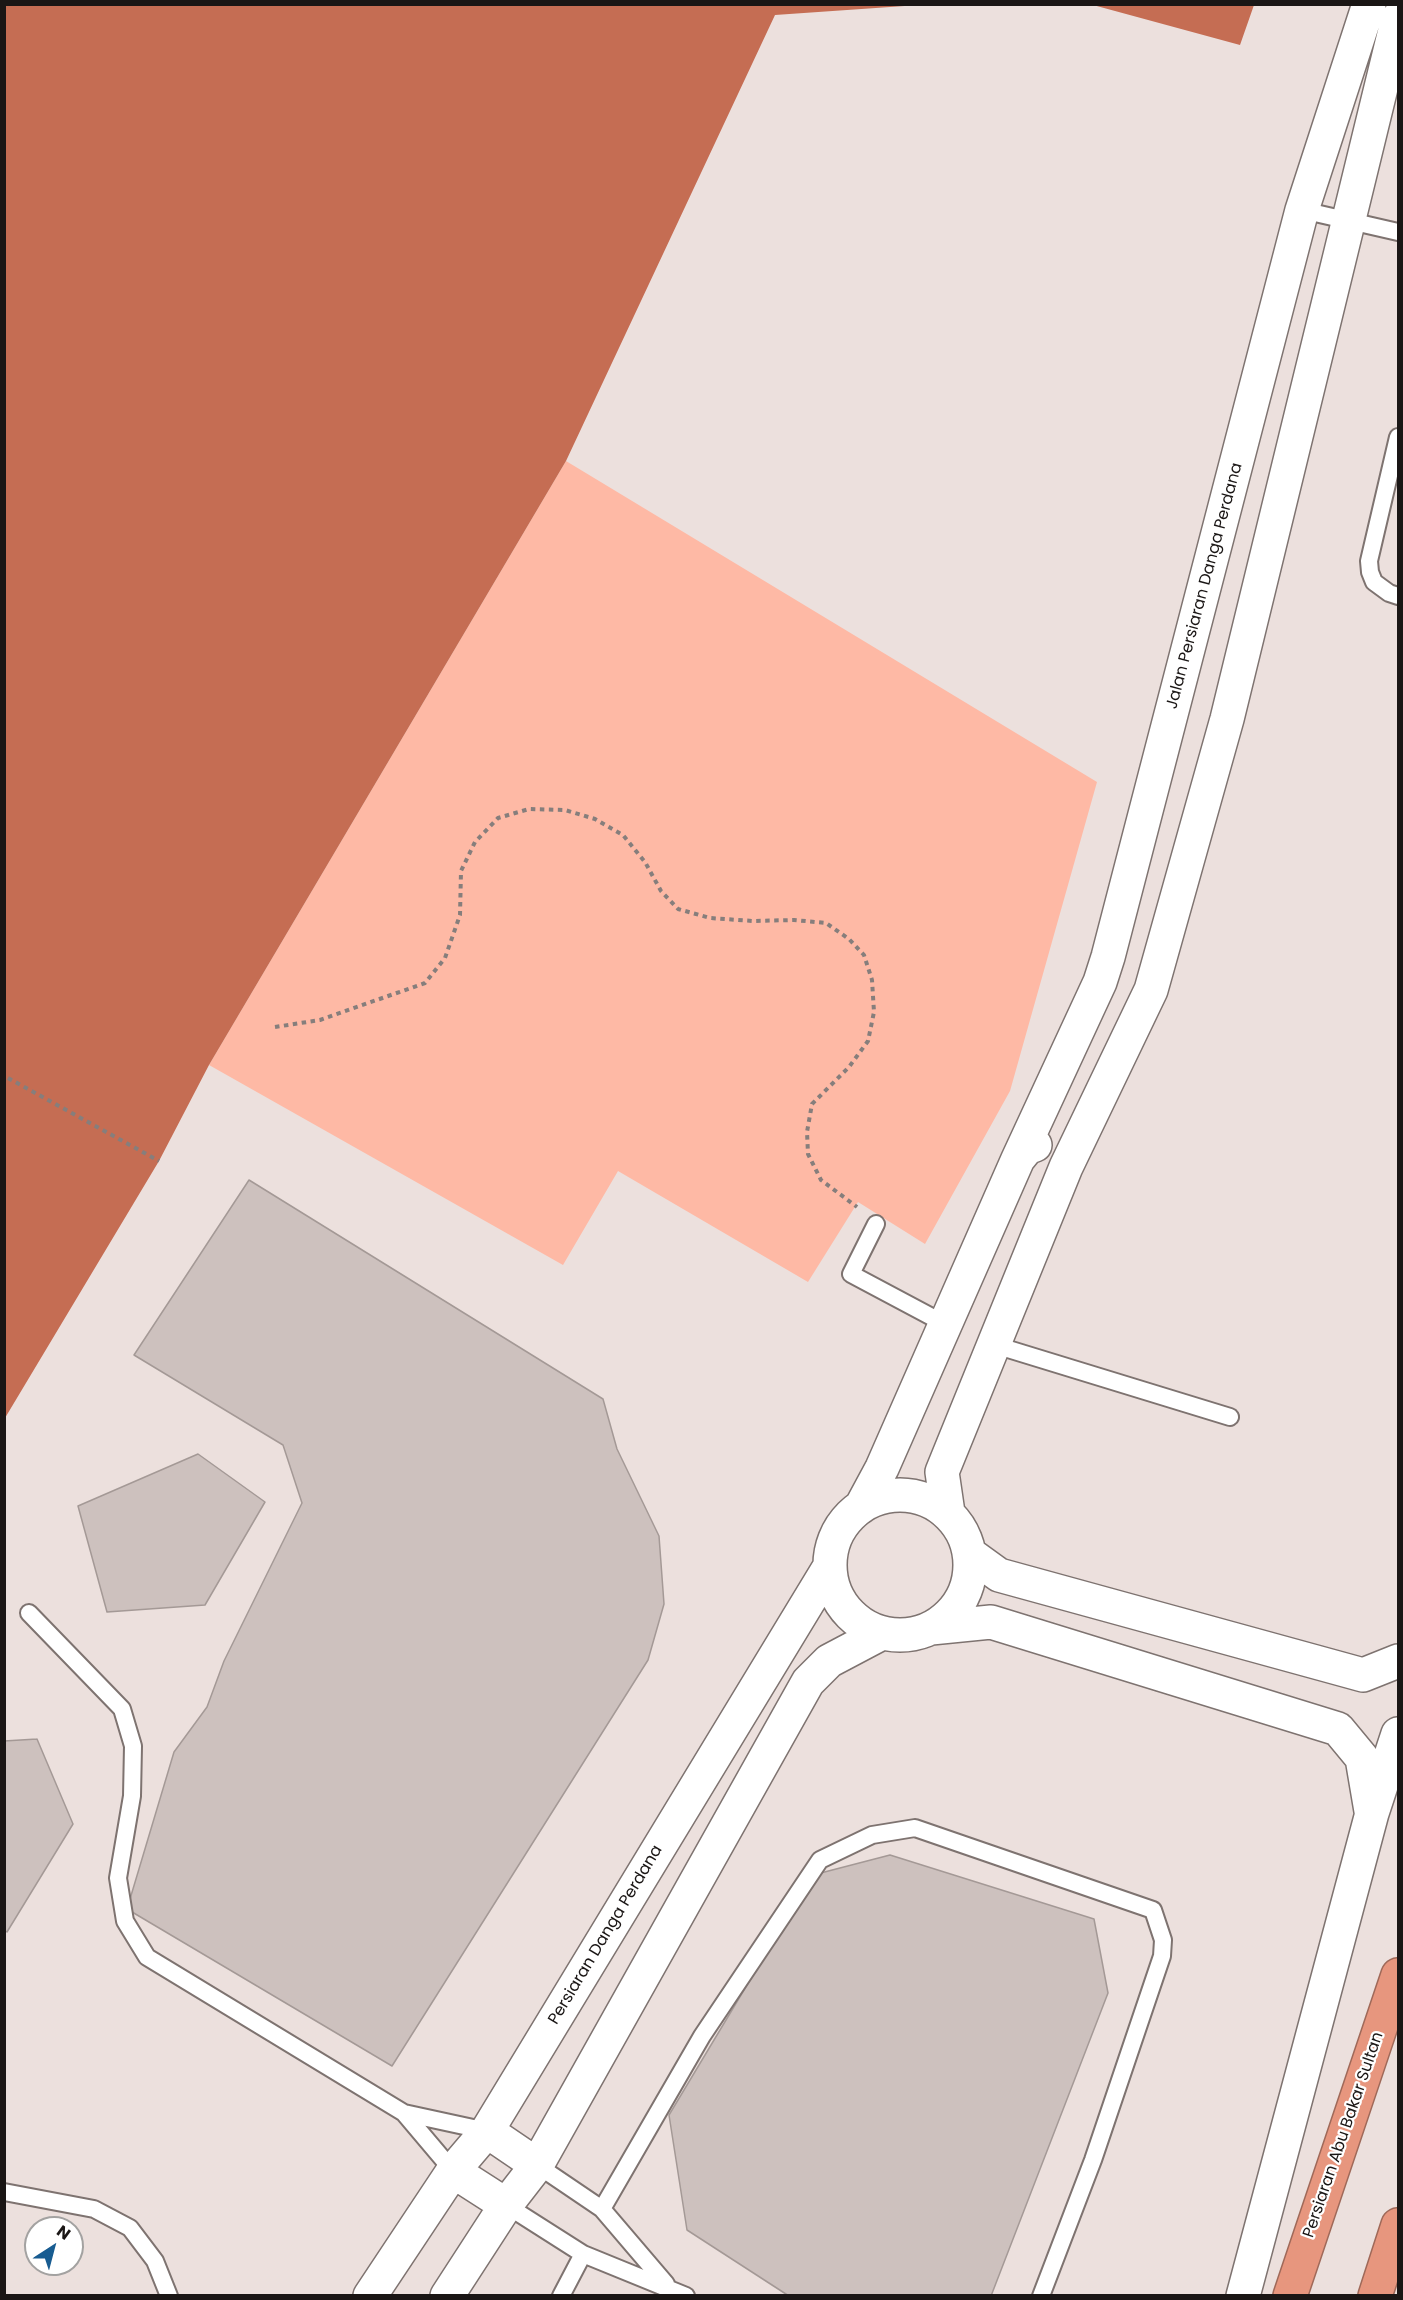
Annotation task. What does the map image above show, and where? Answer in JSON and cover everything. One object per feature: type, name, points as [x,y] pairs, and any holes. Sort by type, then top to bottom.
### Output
[{"type":"highway","name":"Persiaran Abu Bakar Sultan","points":[[1290,2295],[1398,1975]]},
{"type":"highway","points":[[1375,2295],[1392,2260],[1398,2225]]},
{"type":"street","name":"Jalan Persiaran Danga Perdana","points":[[861,1507],[882,1468],[1018,1159],[1100,982],[1302,210],[1369,4]]},
{"type":"street","points":[[948,1513],[942,1472],[1066,1167],[1151,990],[1227,719],[1398,18]]},
{"type":"street","points":[[1018,1159],[1027,1148],[1039,1143],[1061,1153],[1066,1167]]},
{"type":"street","points":[[931,1628],[951,1614],[963,1596],[970,1575],[970,1554],[962,1531],[948,1513],[928,1501],[905,1495],[882,1497],[861,1507],[844,1522],[833,1543],[830,1566],[834,1588],[845,1608],[862,1623],[882,1633],[907,1635],[931,1628],[991,1622],[1338,1730],[1362,1758],[1372,1813]]},
{"type":"street","points":[[970,1554],[999,1575],[1363,1675],[1398,1661]]},
{"type":"street","name":"Persiaran Danga Perdana","points":[[370,2295],[453,2170],[487,2131],[830,1566]]},
{"type":"street","points":[[447,2295],[506,2205],[537,2165],[808,1682],[829,1661],[882,1633]]},
{"type":"street","points":[[1243,2295],[1372,1813],[1398,1734]]},
{"type":"street","points":[[487,2131],[537,2165]]},
{"type":"street","points":[[453,2170],[506,2205]]},
{"type":"lane","points":[[1302,210],[1398,232]]},
{"type":"lane","points":[[1398,437],[1370,561],[1370,572],[1374,582],[1389,593],[1398,596]]},
{"type":"lane","points":[[876,1224],[851,1274],[945,1324]]},
{"type":"lane","points":[[995,1345],[1230,1417]]},
{"type":"lane","points":[[29,1613],[122,1709],[133,1746],[132,1796],[118,1878],[125,1921],[147,1958],[404,2113],[453,2170]]},
{"type":"lane","points":[[602,2209],[702,2036],[820,1860],[872,1834],[915,1828],[1153,1910],[1163,1940],[1162,1956],[1097,2149],[1041,2295]]},
{"type":"lane","points":[[404,2113],[487,2131]]},
{"type":"lane","points":[[537,2165],[602,2209],[669,2287]]},
{"type":"lane","points":[[4,2192],[94,2209],[130,2228],[155,2261],[169,2295]]},
{"type":"lane","points":[[506,2205],[583,2254],[686,2295]]},
{"type":"lane","points":[[561,2295],[583,2254]]},
{"type":"path","points":[[275,1027],[320,1020],[425,982],[445,958],[460,915],[462,871],[475,842],[498,818],[529,809],[565,810],[595,819],[623,835],[645,862],[661,891],[678,909],[710,918],[826,923],[849,939],[864,955],[872,980],[874,1012],[868,1041],[849,1066],[812,1104],[807,1132],[808,1154],[821,1180],[841,1193],[876,1224]]},
{"type":"path","points":[[8,1078],[159,1161]]},
{"type":"shaded area","points":[[5,4],[919,5],[775,15],[566,461],[209,1065],[159,1161],[5,1418]]},
{"type":"shaded area","points":[[1093,5],[1254,5],[1240,45]]},
{"type":"shaded area","points":[[566,461],[1097,782],[1010,1091],[925,1244],[858,1202],[808,1282],[618,1171],[563,1265],[209,1065]]},
{"type":"building","points":[[249,1180],[603,1399],[617,1449],[659,1536],[664,1604],[648,1660],[392,2066],[127,1909],[174,1752],[207,1707],[224,1661],[302,1503],[283,1445],[134,1355]]},
{"type":"building","points":[[198,1454],[265,1502],[205,1605],[107,1612],[78,1506]]},
{"type":"building","points":[[37,1739],[73,1824],[7,1932],[4,1930],[4,1741]]},
{"type":"building","points":[[890,1855],[1094,1919],[1108,1993],[991,2296],[789,2296],[687,2230],[669,2115],[813,1875]]}]
